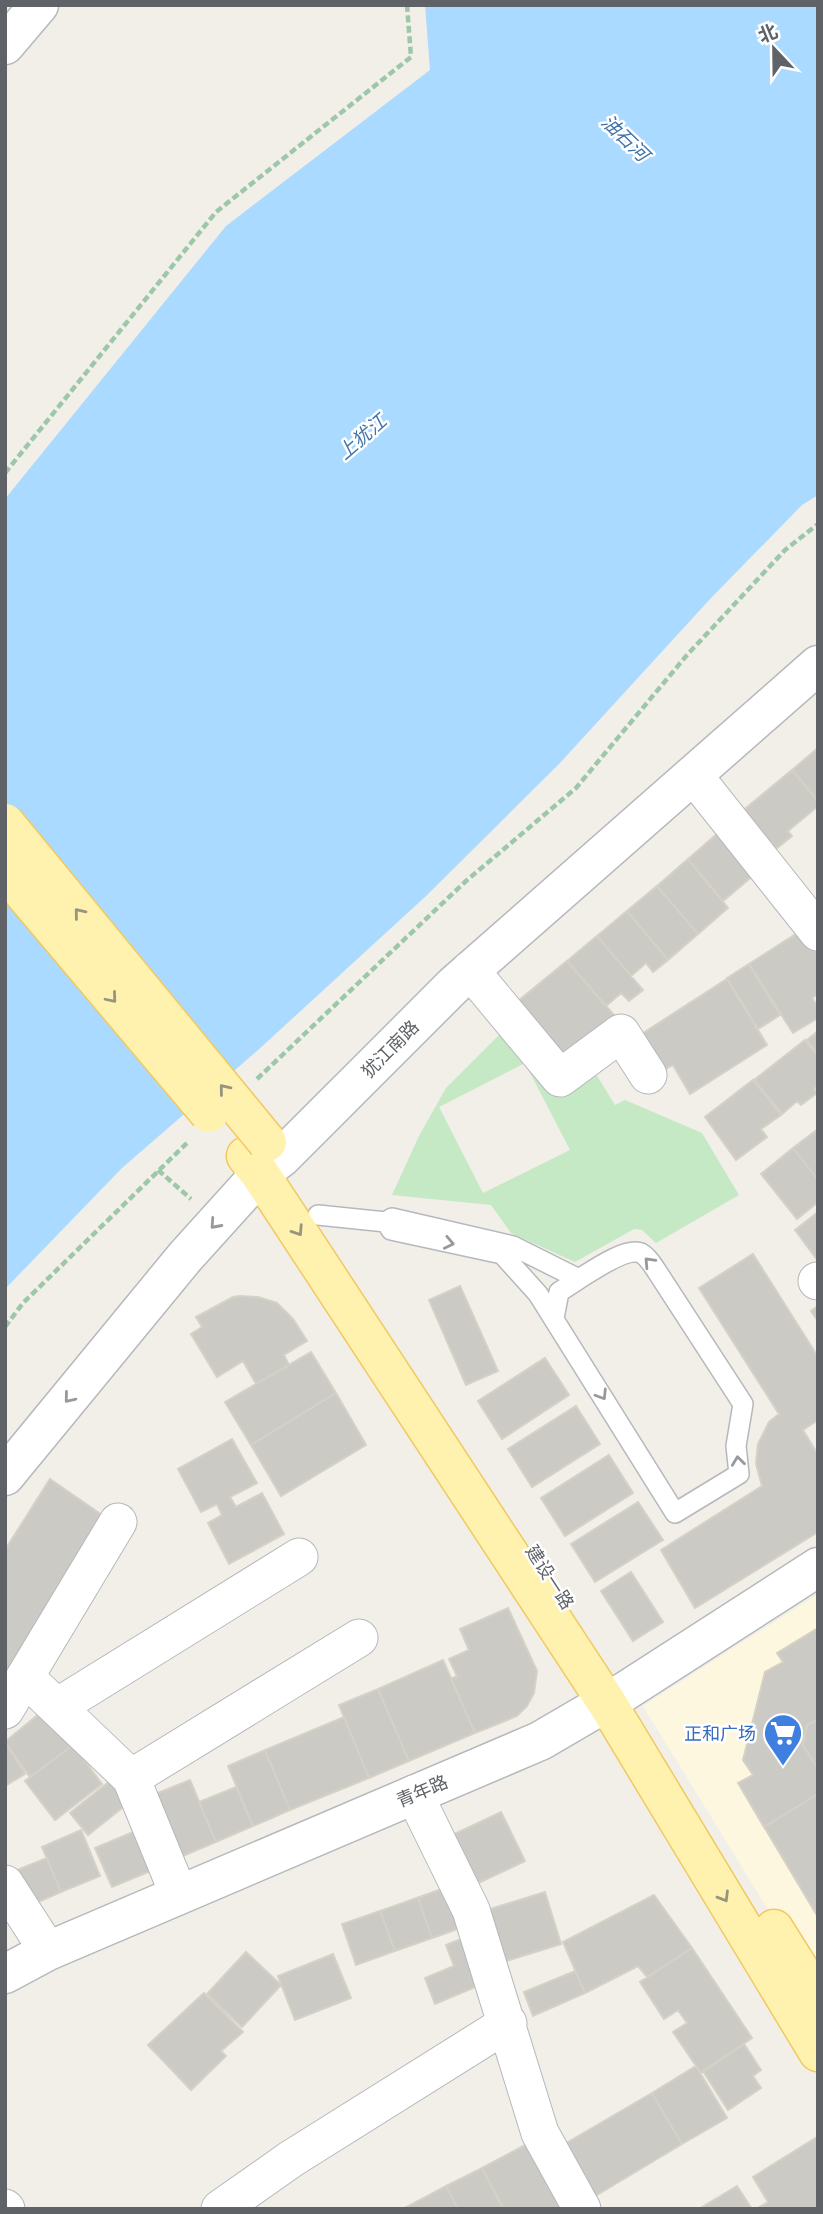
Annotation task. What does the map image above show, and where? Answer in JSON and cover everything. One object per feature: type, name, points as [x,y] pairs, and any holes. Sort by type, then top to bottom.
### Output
[{"type":"main road","points":[[5,823],[263,1157],[616,1697],[818,2052]]},
{"type":"main road","points":[[5,871],[263,1157]]},
{"type":"main road","name":"建设一路","points":[[263,1157],[318,1215],[616,1697],[818,1999]]},
{"type":"street","points":[[5,45],[39,5]]},
{"type":"street","name":"犹江南路","points":[[5,1476],[185,1258],[263,1157],[470,971],[818,666]]},
{"type":"street","points":[[694,776],[818,933]]},
{"type":"street","points":[[470,971],[559,1078],[621,1033],[648,1075]]},
{"type":"street","points":[[5,1710],[118,1522]]},
{"type":"street","points":[[57,1707],[299,1557]]},
{"type":"street","name":"青年路","points":[[5,1974],[48,1951],[540,1741],[616,1697],[818,1567]]},
{"type":"street","points":[[131,1778],[359,1638]]},
{"type":"street","points":[[25,1677],[131,1778],[180,1895]]},
{"type":"street","points":[[414,1794],[471,1910],[540,2133],[582,2209]]},
{"type":"street","points":[[5,1884],[48,1951]]},
{"type":"street","points":[[220,2209],[291,2159],[508,2023]]},
{"type":"lane","points":[[318,1215],[386,1222],[392,1218],[513,1246],[579,1279]]},
{"type":"lane","points":[[386,1222],[391,1230],[502,1254],[538,1294],[675,1513],[739,1474],[736,1446],[743,1404],[647,1258],[630,1252],[579,1279],[559,1292],[554,1318]]},
{"type":"path","points":[[5,472],[216,212],[411,57],[407,5]]},
{"type":"path","points":[[251,1084],[466,881],[576,788],[687,655],[785,550],[818,524]]},
{"type":"path","points":[[5,1327],[23,1303],[193,1138]]},
{"type":"path","points":[[158,1170],[194,1201]]},
{"type":"shaded area","points":[[818,1594],[818,1991],[643,1706]]},
{"type":"green space","points":[[500,1034],[596,1074],[615,1105],[625,1100],[702,1133],[739,1195],[656,1243],[642,1230],[634,1229],[575,1262],[511,1233],[491,1205],[392,1195],[419,1136],[446,1088]],"holes":[[[525,1063],[570,1150],[483,1193],[439,1107]]]},
{"type":"water","points":[[425,5],[818,5],[818,495],[802,505],[711,598],[559,764],[426,896],[257,1051],[122,1168],[5,1289],[5,499],[226,226],[430,70]]},
{"type":"building","points":[[818,748],[818,801],[792,770]]},
{"type":"building","points":[[792,770],[818,801],[818,806],[788,831],[792,836],[772,852],[740,813]]},
{"type":"building","points":[[718,833],[754,875],[723,901],[688,859]]},
{"type":"building","points":[[688,859],[728,908],[698,934],[657,886]]},
{"type":"building","points":[[657,886],[698,934],[668,960],[627,911]]},
{"type":"building","points":[[627,911],[668,960],[653,972],[646,963],[631,976],[597,936]]},
{"type":"building","points":[[805,928],[818,947],[818,994],[812,998],[818,1007],[818,1018],[793,1033],[749,964]]},
{"type":"building","points":[[597,936],[643,990],[629,1001],[621,993],[606,1006],[567,961]]},
{"type":"building","points":[[567,961],[620,1022],[564,1067],[512,1006]]},
{"type":"building","points":[[749,964],[780,1015],[758,1029],[727,978]]},
{"type":"building","points":[[727,979],[767,1045],[690,1094],[673,1065],[659,1073],[637,1037]]},
{"type":"building","points":[[818,1031],[818,1054],[807,1040]]},
{"type":"building","points":[[805,1040],[818,1056],[818,1085],[814,1089],[817,1093],[801,1105],[797,1101],[782,1114],[754,1080]]},
{"type":"building","points":[[753,1080],[781,1115],[761,1129],[767,1137],[736,1160],[705,1117]]},
{"type":"building","points":[[818,1129],[818,1180],[793,1148]]},
{"type":"building","points":[[793,1148],[818,1180],[818,1202],[797,1219],[761,1174]]},
{"type":"building","points":[[818,1212],[818,1261],[795,1230]]},
{"type":"building","points":[[753,1254],[818,1357],[818,1420],[803,1430],[818,1455],[818,1532],[695,1608],[661,1550],[762,1486],[756,1464],[758,1444],[769,1422],[779,1414],[699,1288]]},
{"type":"building","points":[[460,1286],[498,1371],[466,1385],[429,1300]]},
{"type":"building","points":[[233,1297],[258,1297],[277,1303],[293,1319],[307,1341],[284,1355],[289,1365],[256,1384],[243,1361],[217,1377],[191,1334],[202,1327],[196,1317]]},
{"type":"building","points":[[818,1306],[818,1321],[811,1311]]},
{"type":"building","points":[[311,1352],[336,1393],[251,1445],[225,1402]]},
{"type":"building","points":[[545,1358],[569,1395],[502,1439],[478,1401]]},
{"type":"building","points":[[336,1393],[366,1445],[281,1496],[251,1445]]},
{"type":"building","points":[[576,1406],[600,1444],[532,1487],[508,1449]]},
{"type":"building","points":[[232,1439],[257,1483],[230,1497],[236,1507],[262,1493],[284,1534],[229,1564],[208,1523],[222,1515],[217,1504],[201,1512],[178,1469]]},
{"type":"building","points":[[609,1455],[633,1493],[565,1536],[541,1498]]},
{"type":"building","points":[[50,1479],[102,1515],[5,1683],[5,1550]]},
{"type":"building","points":[[638,1502],[663,1540],[595,1582],[571,1544]]},
{"type":"building","points":[[631,1572],[663,1622],[633,1641],[601,1591]]},
{"type":"building","points":[[508,1608],[537,1671],[534,1693],[517,1716],[475,1733],[451,1679],[457,1676],[449,1659],[469,1650],[460,1629]]},
{"type":"building","name":"正和广场","points":[[818,1628],[818,1917],[738,1783],[753,1775],[743,1760],[765,1672],[783,1662],[777,1653]]},
{"type":"building","name":"正和广场","points":[[818,1628],[818,1719],[807,1725],[803,1745],[818,1769],[818,1794],[764,1827],[738,1783],[753,1775],[743,1760],[765,1672],[783,1662],[777,1653]]},
{"type":"building","points":[[443,1660],[475,1733],[409,1761],[378,1689]]},
{"type":"building","points":[[378,1689],[409,1761],[369,1778],[339,1705]]},
{"type":"building","points":[[45,1709],[73,1745],[30,1777],[5,1742]]},
{"type":"building","points":[[344,1717],[369,1778],[290,1810],[265,1750]]},
{"type":"building","points":[[5,1742],[25,1774],[5,1786]]},
{"type":"building","points":[[73,1745],[102,1784],[55,1820],[25,1781]]},
{"type":"building","points":[[265,1750],[290,1810],[253,1826],[228,1766]]},
{"type":"building","points":[[190,1780],[216,1842],[171,1861],[145,1798]]},
{"type":"building","points":[[110,1781],[127,1804],[88,1835],[70,1813]]},
{"type":"building","points":[[236,1787],[253,1826],[216,1842],[199,1802]]},
{"type":"building","points":[[501,1812],[525,1861],[470,1887],[446,1838]]},
{"type":"building","points":[[145,1827],[163,1866],[112,1887],[95,1848]]},
{"type":"building","points":[[81,1830],[100,1876],[61,1892],[42,1847]]},
{"type":"building","points":[[47,1858],[61,1892],[27,1907],[12,1872]]},
{"type":"building","points":[[450,1886],[464,1927],[432,1938],[418,1898]]},
{"type":"building","points":[[450,1886],[464,1927],[395,1951],[380,1911]]},
{"type":"building","points":[[545,1892],[561,1944],[500,1963],[484,1911]]},
{"type":"building","points":[[654,1895],[692,1948],[647,1977],[638,1966],[585,1993],[563,1942]]},
{"type":"building","points":[[380,1911],[395,1951],[356,1965],[342,1924]]},
{"type":"building","points":[[466,1937],[485,1983],[435,2004],[425,1978],[454,1966],[446,1945]]},
{"type":"building","points":[[692,1948],[752,2038],[701,2073],[673,2032],[687,2023],[678,2010],[664,2019],[640,1982]]},
{"type":"building","points":[[246,1952],[281,1985],[242,2027],[207,1994]]},
{"type":"building","points":[[333,1954],[351,1998],[295,2020],[278,1976]]},
{"type":"building","points":[[575,1971],[585,1993],[533,2016],[524,1992]]},
{"type":"building","points":[[204,1993],[243,2032],[221,2051],[226,2056],[191,2090],[148,2045]]},
{"type":"building","points":[[744,2044],[761,2070],[753,2076],[761,2088],[728,2110],[703,2071]]},
{"type":"building","points":[[696,2066],[727,2118],[682,2144],[652,2093]]},
{"type":"building","points":[[652,2093],[682,2144],[587,2201],[556,2149]]},
{"type":"building","points":[[817,2137],[818,2209],[756,2209],[768,2202],[753,2177]]},
{"type":"building","points":[[817,2137],[818,2209],[763,2209],[761,2206],[768,2202],[753,2177]]},
{"type":"building","points":[[533,2141],[563,2209],[504,2209],[482,2168]]},
{"type":"building","points":[[482,2168],[503,2209],[458,2209],[446,2186]]},
{"type":"building","points":[[446,2186],[458,2209],[403,2209]]},
{"type":"building","points":[[737,2186],[752,2209],[699,2209]]},
{"type":"place","name":"正和广场","points":[[783,1767]]},
{"type":"water label","name":"油石河","points":[[625,138]]},
{"type":"water label","name":"上犹江","points":[[362,437]]}]
